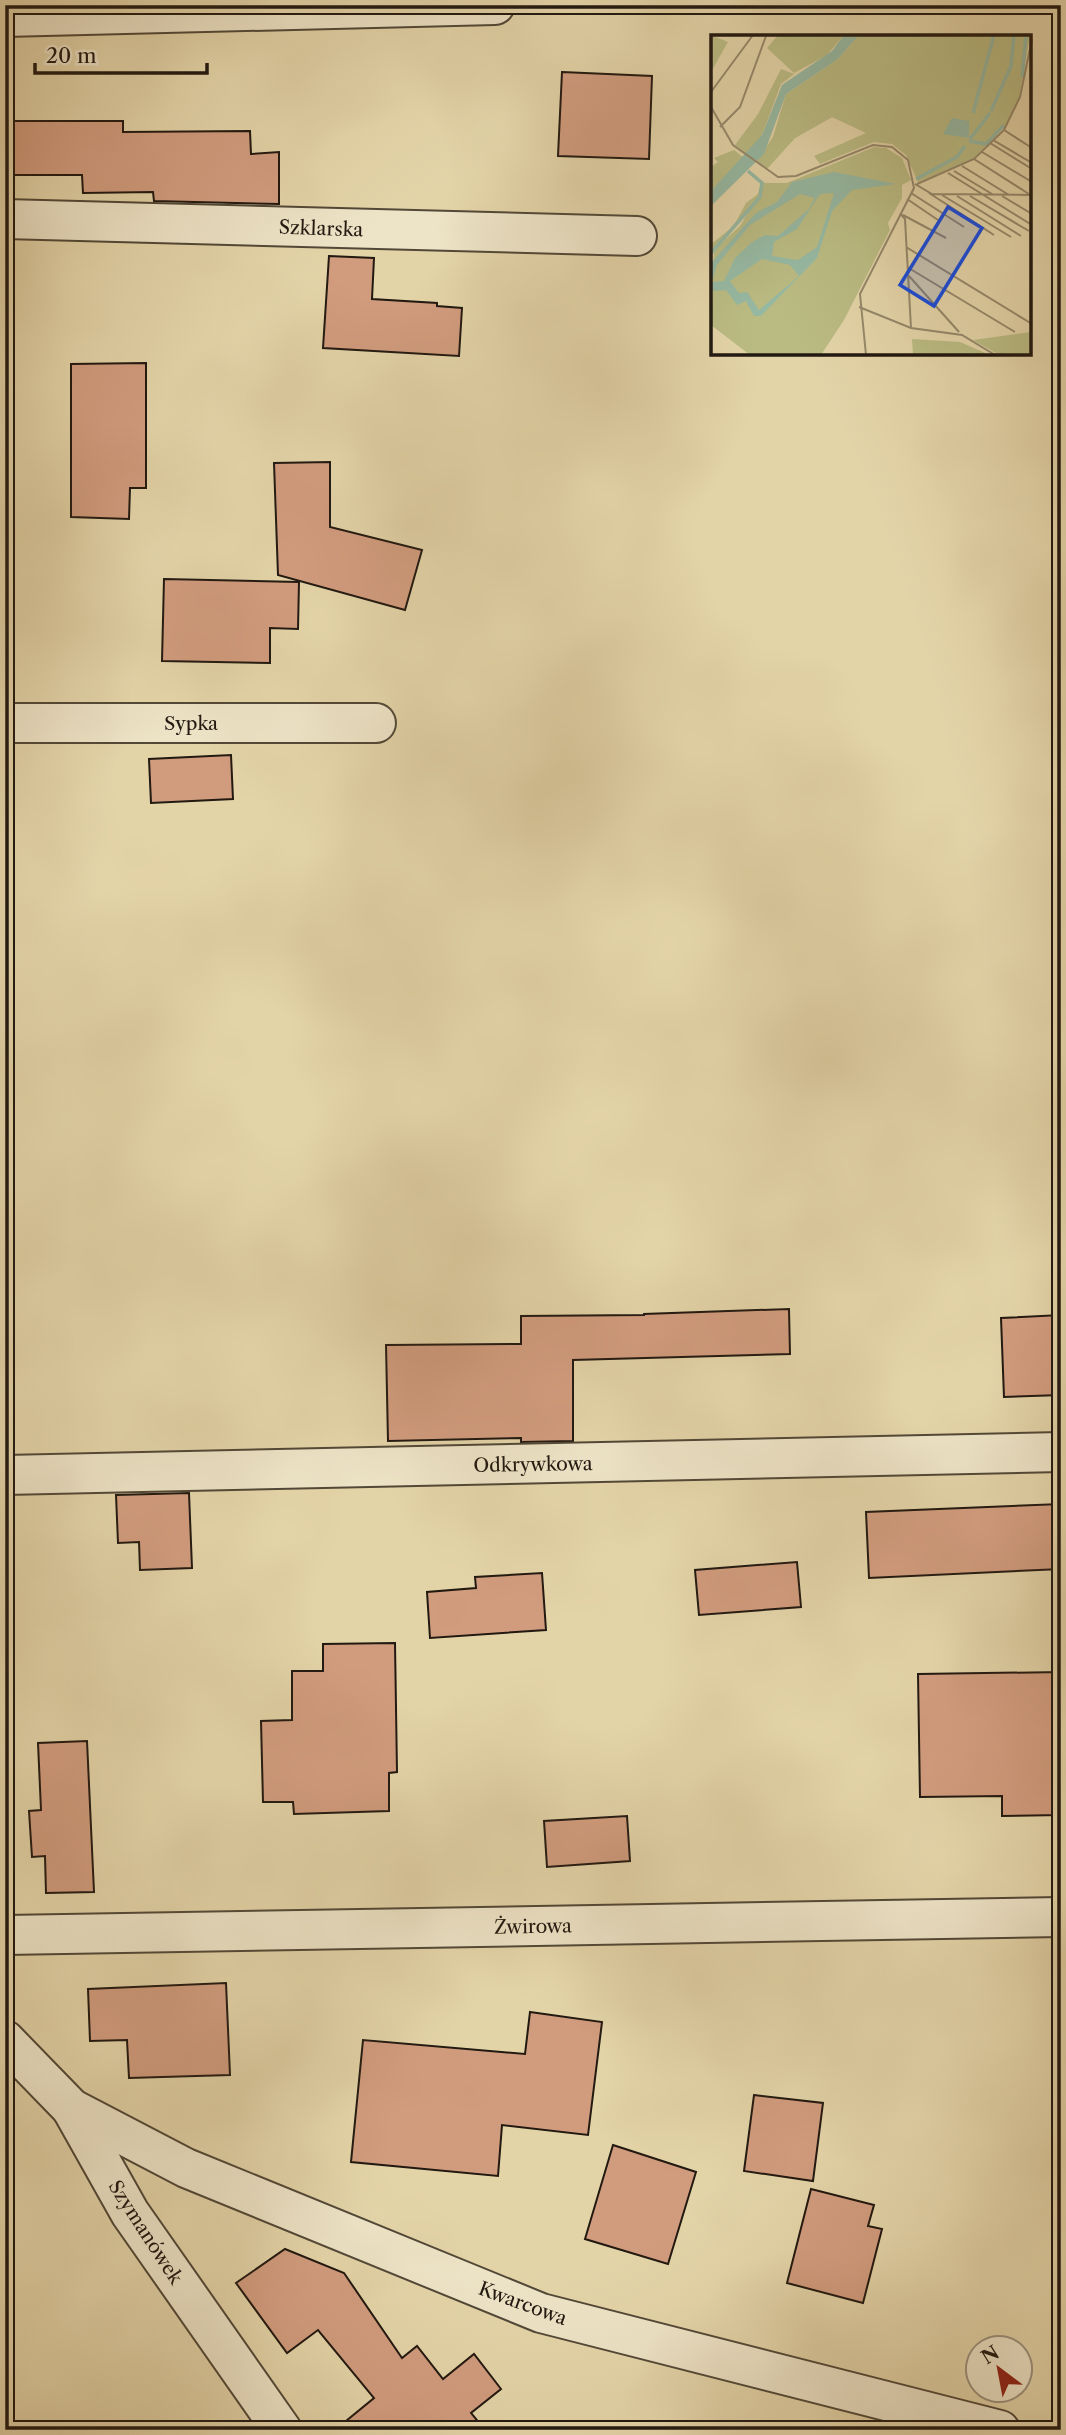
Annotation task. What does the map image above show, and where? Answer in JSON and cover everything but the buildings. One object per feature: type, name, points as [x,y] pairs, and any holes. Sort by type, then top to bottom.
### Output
[{"type":"street","points":[[5,17],[495,5]]},
{"type":"street","name":"Szklarska","points":[[5,219],[637,236]]},
{"type":"street","name":"Sypka","points":[[5,723],[376,723]]},
{"type":"street","name":"Odkrywkowa","points":[[5,1475],[1061,1452]]},
{"type":"street","name":"Żwirowa","points":[[5,1935],[1061,1917]]},
{"type":"street","name":"Szymanówek","points":[[5,2040],[71,2108],[130,2214],[282,2430]]},
{"type":"street","name":"Kwarcowa","points":[[71,2108],[186,2168],[541,2313],[1000,2430]]}]
